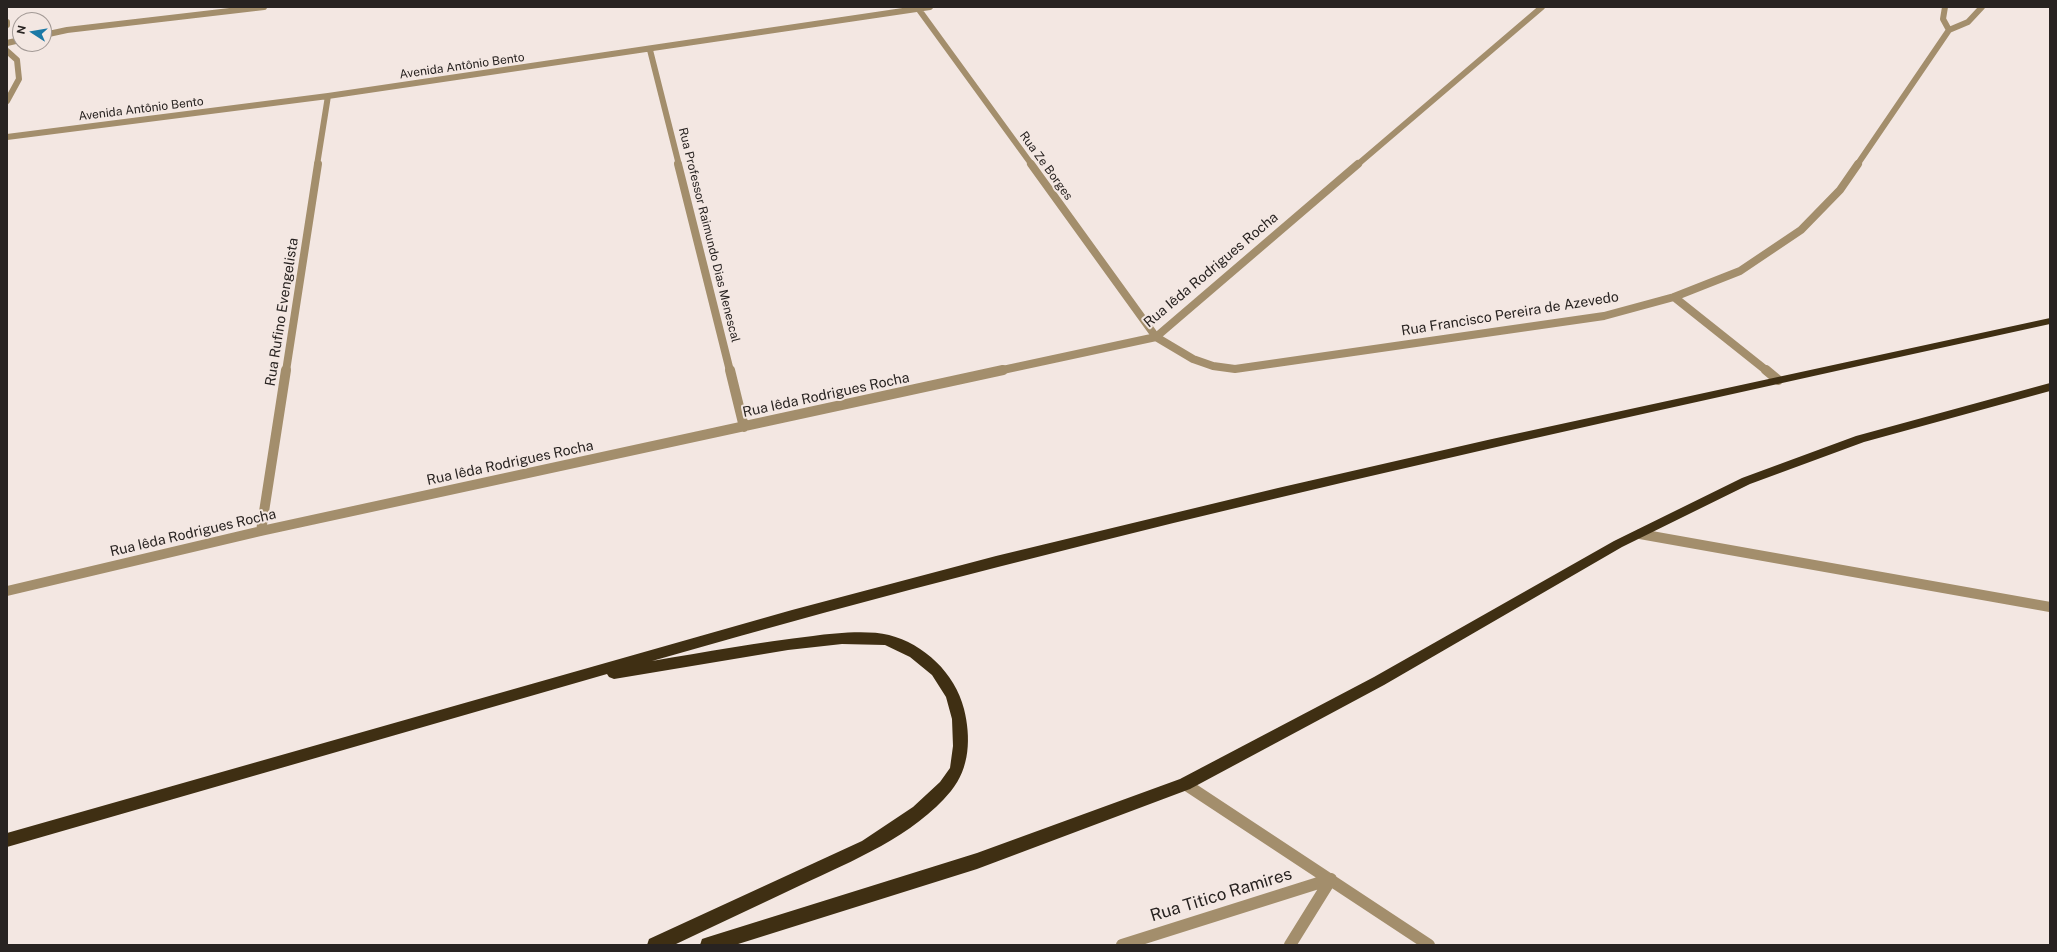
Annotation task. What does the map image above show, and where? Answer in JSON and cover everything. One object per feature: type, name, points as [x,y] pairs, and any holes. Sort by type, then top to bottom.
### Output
[{"type":"highway","points":[[7,840],[792,615],[996,561],[1278,492],[1778,380],[2050,321]]},
{"type":"highway","points":[[708,945],[977,861],[1185,784],[1379,681],[1618,544],[1746,481],[1860,439],[2050,387]]},
{"type":"highway","points":[[557,683],[788,644],[842,638],[887,640],[915,653],[937,671],[953,695],[959,719],[960,746],[957,770],[945,787],[920,812],[868,846],[655,945]]},
{"type":"street","points":[[52,33],[68,30],[264,7]]},
{"type":"street","name":"Avenida Antônio Bento","points":[[7,137],[328,96],[650,50],[929,7]]},
{"type":"street","name":"Rua Iêda Rodrigues Rocha","points":[[7,591],[261,531],[1156,338],[1542,7]]},
{"type":"street","points":[[1945,7],[1942,13],[1942,21],[1949,30],[1963,26],[1971,20],[1982,7]]},
{"type":"street","name":"Rua Ze Borges","points":[[918,8],[1156,338]]},
{"type":"street","name":"Rua Francisco Pereira de Azevedo","points":[[1156,338],[1181,355],[1209,365],[1235,369],[1604,316],[1674,297],[1740,271],[1801,230],[1840,190],[1949,30]]},
{"type":"street","name":"Rua Professor Raimundo Dias Menescal","points":[[650,50],[744,427]]},
{"type":"street","points":[[7,51],[17,60],[19,79],[7,101]]},
{"type":"street","name":"Rua Rufino Evengelista","points":[[261,531],[328,96]]},
{"type":"street","points":[[1674,297],[1778,380]]},
{"type":"street","points":[[1640,534],[2050,607]]},
{"type":"street","points":[[1185,784],[1429,945]]},
{"type":"street","points":[[1290,945],[1331,879]]},
{"type":"street","name":"Rua Titico Ramires","points":[[1122,945],[1331,879]]}]
